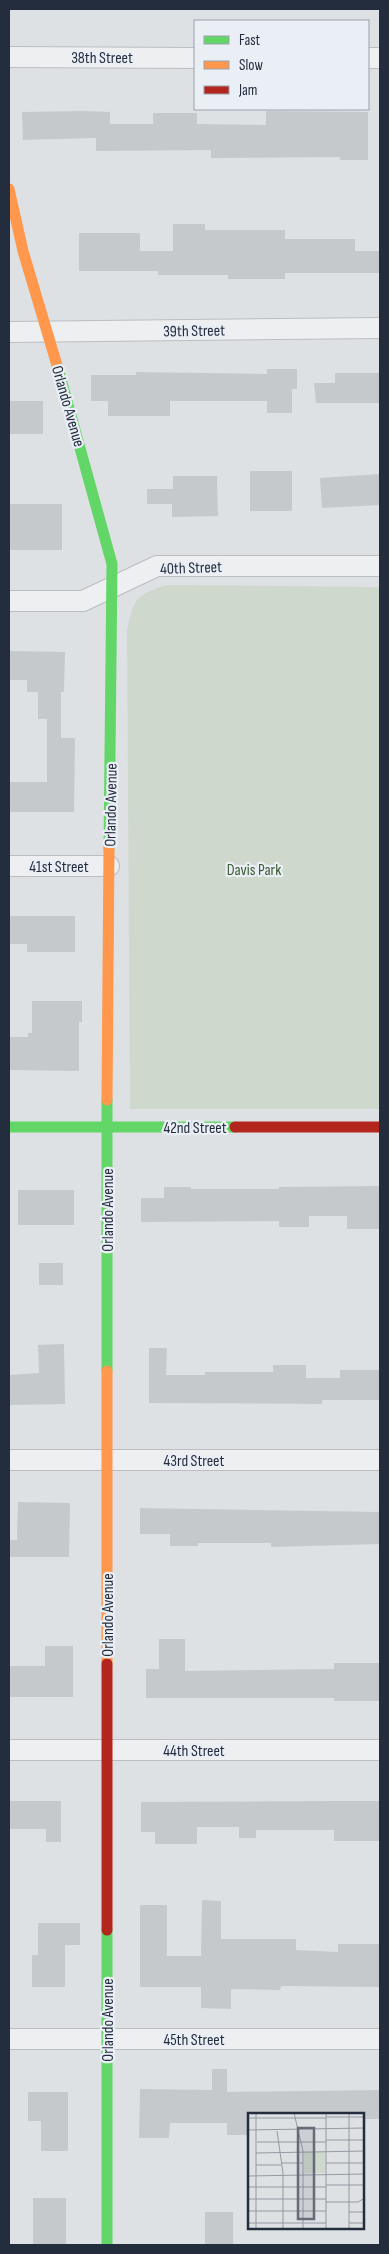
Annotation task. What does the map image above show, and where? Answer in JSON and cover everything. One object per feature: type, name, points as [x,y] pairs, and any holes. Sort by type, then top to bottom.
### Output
[{"type":"street","name":"38th Street","points":[[9,57],[194,58]]},
{"type":"street","name":"Orlando Avenue","points":[[9,189],[24,251],[73,418],[112,564],[107,1128],[107,2245]]},
{"type":"street","name":"39th Street","points":[[9,332],[380,328]]},
{"type":"street","name":"40th Street","points":[[9,601],[82,601],[112,589],[157,566],[380,566]]},
{"type":"street","name":"41st Street","points":[[9,866],[109,866]]},
{"type":"street","name":"42nd Street","points":[[9,1128],[380,1127]]},
{"type":"street","name":"43rd Street","points":[[9,1460],[380,1460]]},
{"type":"street","name":"44th Street","points":[[9,1750],[380,1750]]},
{"type":"street","name":"45th Street","points":[[9,2039],[380,2039]]},
{"type":"green space","name":"Davis Park","points":[[166,585],[380,587],[380,1109],[130,1109],[127,630],[134,605],[138,600],[148,592]]},
{"type":"building","points":[[266,111],[368,112],[368,160],[340,160],[340,157],[211,158],[211,150],[96,151],[96,138],[23,140],[22,112],[110,112],[110,124],[153,124],[153,113],[197,113],[197,124],[266,125]]},
{"type":"building","points":[[173,224],[205,224],[205,230],[285,230],[285,239],[355,239],[355,251],[380,251],[380,273],[285,273],[285,279],[228,279],[228,275],[158,275],[158,271],[79,271],[79,233],[140,233],[140,251],[173,251]]},
{"type":"building","points":[[267,369],[297,369],[297,389],[292,389],[292,413],[267,413],[267,401],[170,401],[170,416],[108,416],[108,401],[91,401],[91,375],[136,375],[136,372],[267,374]]},
{"type":"building","points":[[335,373],[380,373],[380,403],[316,403],[314,383],[335,383]]},
{"type":"building","points":[[9,401],[43,401],[43,434],[9,434]]},
{"type":"building","points":[[250,471],[292,471],[292,511],[250,511]]},
{"type":"building","points":[[380,474],[380,505],[322,508],[320,478]]},
{"type":"building","points":[[173,476],[217,476],[218,516],[172,517],[172,504],[147,504],[147,489],[173,489]]},
{"type":"building","points":[[9,504],[62,504],[62,550],[9,550]]},
{"type":"building","points":[[9,651],[65,652],[64,692],[61,692],[61,738],[75,738],[74,812],[9,812],[9,782],[47,782],[47,719],[38,719],[38,692],[27,692],[27,680],[9,680]]},
{"type":"building","points":[[9,916],[75,916],[75,952],[27,952],[27,944],[9,944]]},
{"type":"building","points":[[32,1001],[82,1001],[82,1022],[79,1022],[79,1071],[9,1070],[9,1037],[28,1037],[28,1033],[32,1033]]},
{"type":"building","points":[[380,1186],[380,1229],[347,1229],[347,1216],[309,1216],[309,1227],[279,1227],[279,1221],[141,1222],[141,1198],[164,1198],[164,1187],[191,1187],[191,1189],[279,1189],[279,1187]]},
{"type":"building","points":[[18,1190],[74,1190],[74,1225],[18,1225]]},
{"type":"building","points":[[39,1263],[63,1263],[63,1285],[39,1285]]},
{"type":"building","points":[[64,1344],[65,1404],[9,1405],[9,1375],[39,1373],[38,1345]]},
{"type":"building","points":[[149,1348],[167,1348],[166,1375],[205,1375],[205,1372],[273,1372],[273,1365],[306,1365],[306,1378],[340,1378],[340,1370],[380,1370],[380,1400],[322,1400],[322,1404],[149,1403]]},
{"type":"building","points":[[18,1502],[70,1503],[69,1557],[9,1557],[9,1540],[17,1540]]},
{"type":"building","points":[[140,1508],[380,1512],[380,1544],[271,1547],[271,1543],[198,1543],[198,1546],[170,1546],[170,1534],[140,1534]]},
{"type":"building","points":[[159,1639],[185,1639],[185,1671],[334,1669],[334,1663],[380,1663],[380,1701],[334,1701],[334,1698],[146,1698],[146,1669],[159,1669]]},
{"type":"building","points":[[45,1646],[73,1646],[73,1697],[9,1697],[9,1666],[45,1666]]},
{"type":"building","points":[[9,1801],[61,1801],[61,1842],[46,1842],[46,1829],[9,1829]]},
{"type":"building","points":[[380,1801],[380,1841],[334,1841],[334,1830],[256,1830],[256,1838],[239,1838],[239,1827],[197,1827],[197,1844],[155,1844],[155,1832],[141,1832],[141,1802]]},
{"type":"building","points":[[202,1900],[221,1901],[221,1939],[296,1939],[296,1950],[338,1952],[338,1944],[380,1944],[380,1987],[281,1986],[280,1990],[231,1989],[231,2009],[201,2008],[201,1987],[140,1987],[140,1905],[167,1905],[167,1956],[201,1956]]},
{"type":"building","points":[[38,1923],[80,1923],[80,1945],[65,1945],[65,1987],[32,1987],[32,1955],[38,1955]]},
{"type":"building","points":[[212,2069],[227,2069],[227,2092],[380,2090],[380,2119],[364,2119],[364,2113],[248,2113],[248,2135],[227,2135],[227,2123],[170,2123],[169,2138],[139,2138],[140,2089],[212,2090]]},
{"type":"building","points":[[28,2092],[68,2092],[68,2151],[41,2151],[41,2121],[28,2121]]},
{"type":"building","points":[[33,2198],[66,2198],[66,2245],[33,2245]]},
{"type":"building","points":[[205,2212],[233,2212],[233,2245],[205,2245]]},
{"type":"traffic: fast","points":[[59,372],[112,564],[109,849]]},
{"type":"traffic: fast","points":[[107,1100],[107,1371]]},
{"type":"traffic: fast","points":[[9,1127],[235,1127]]},
{"type":"traffic: fast","points":[[107,1930],[107,2245]]},
{"type":"traffic: slow","points":[[9,189],[23,251],[59,372]]},
{"type":"traffic: slow","points":[[107,1100],[109,849]]},
{"type":"traffic: slow","points":[[107,1371],[107,1664]]},
{"type":"traffic: jam","points":[[235,1127],[380,1127]]},
{"type":"traffic: jam","points":[[107,1664],[107,1930]]}]
